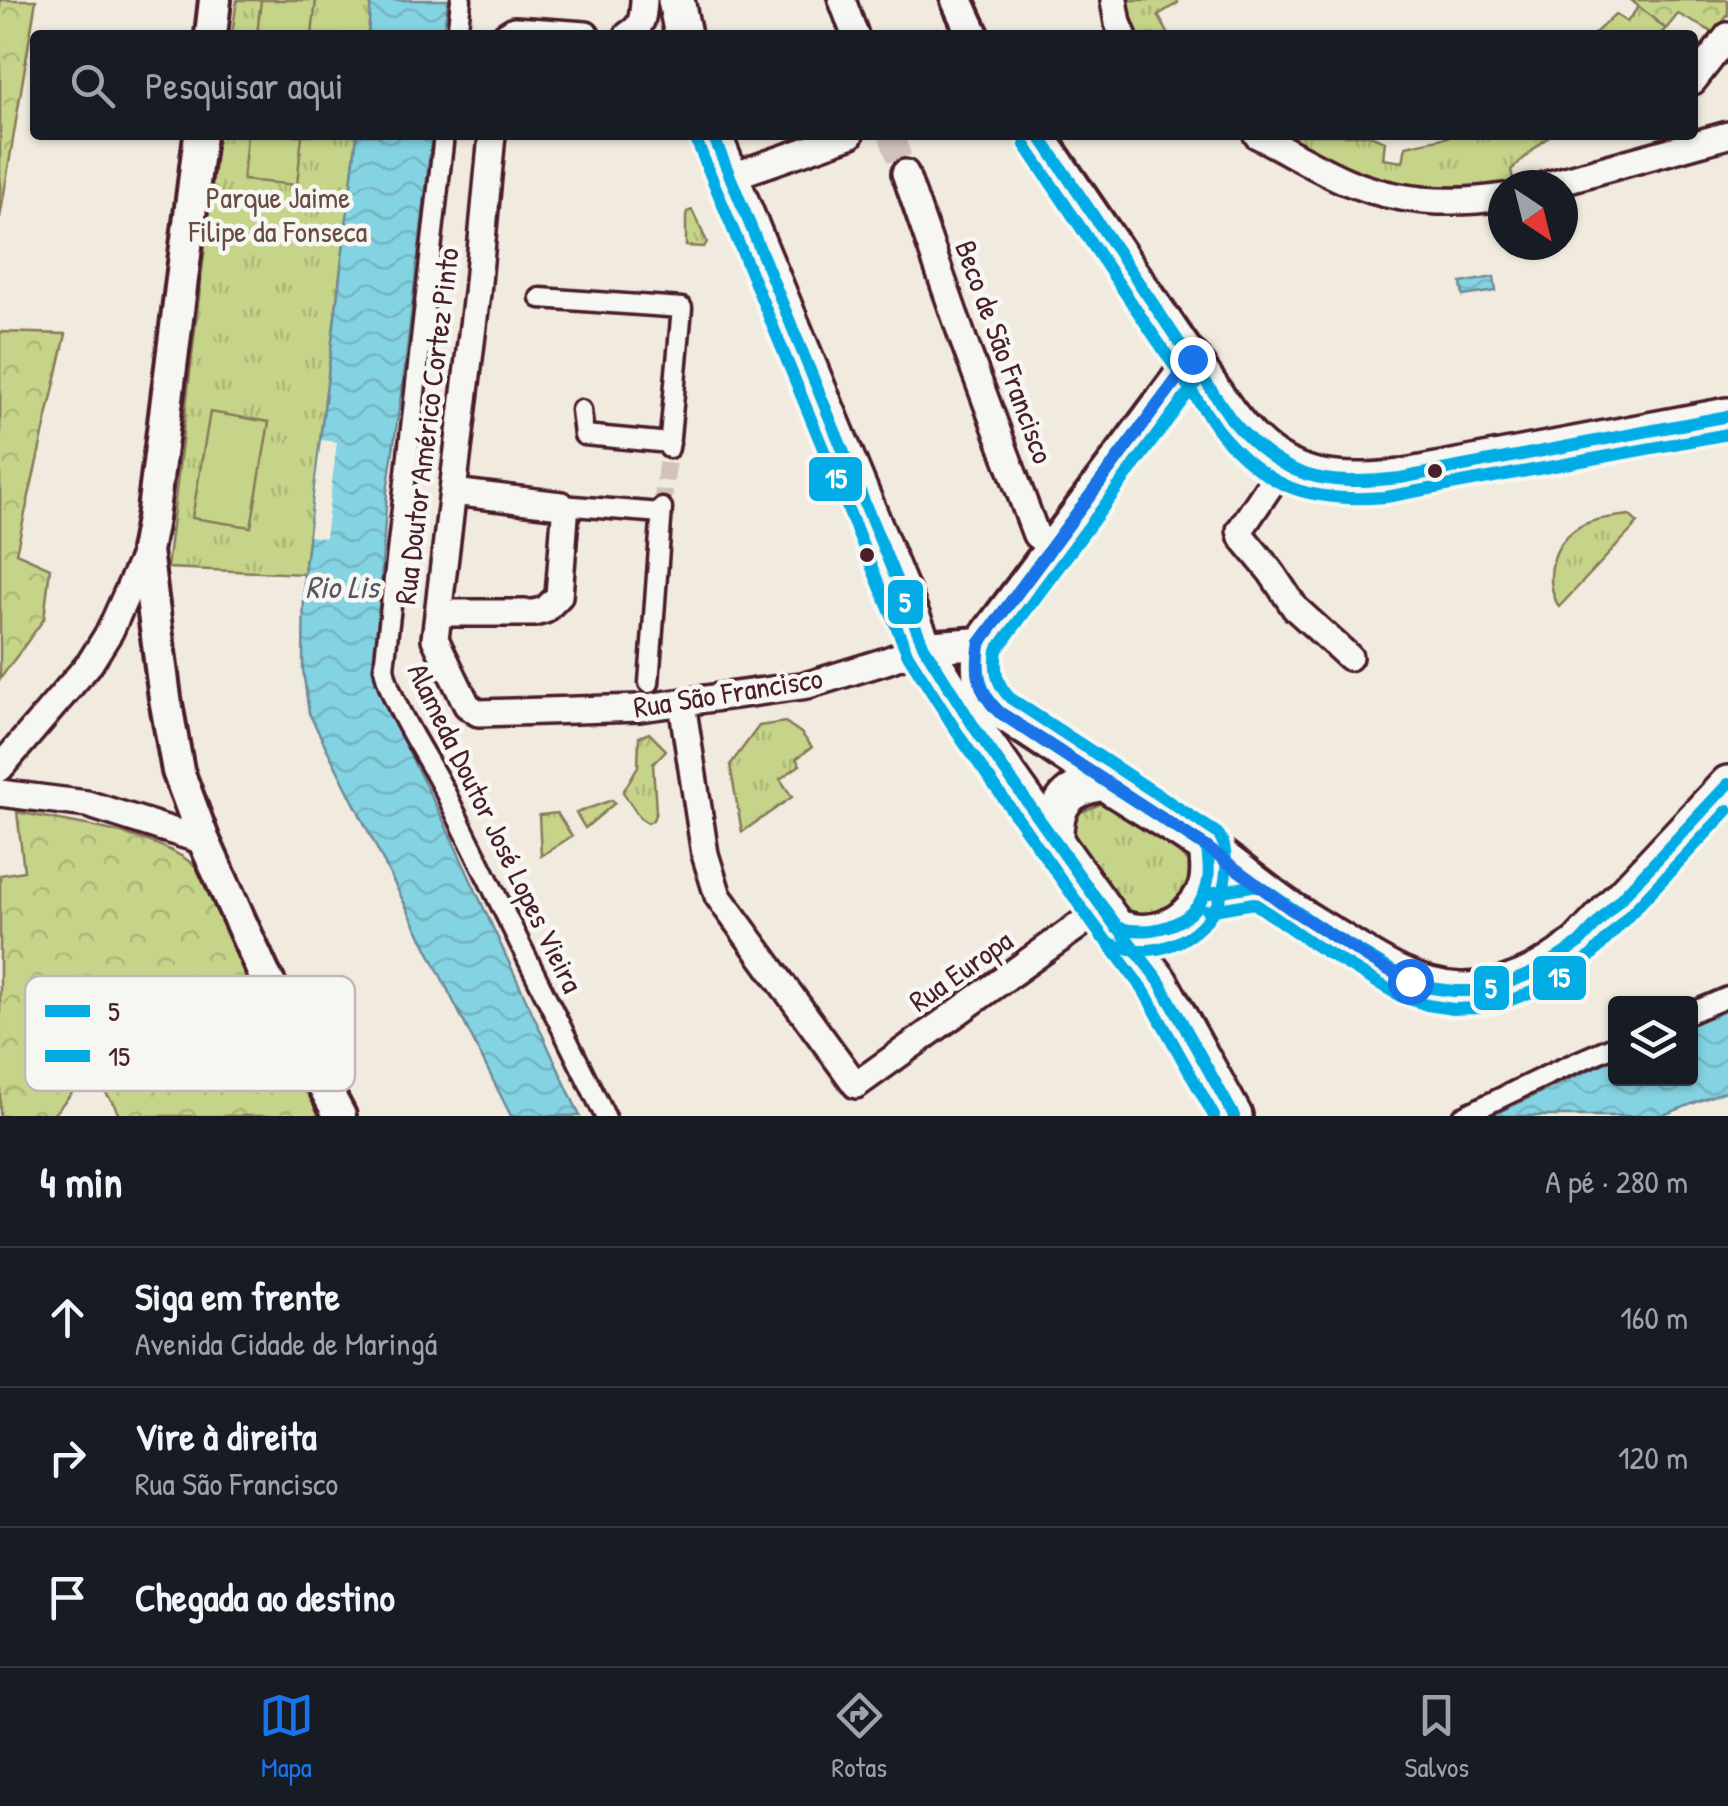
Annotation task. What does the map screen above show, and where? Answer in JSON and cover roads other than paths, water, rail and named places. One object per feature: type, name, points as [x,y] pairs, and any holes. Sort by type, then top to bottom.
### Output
[{"type":"main road","points":[[676,0],[682,30]]},
{"type":"main road","points":[[715,140],[924,647],[976,730],[1158,981],[1234,1116]]},
{"type":"main road","points":[[1192,359],[1240,428],[1268,456],[1284,466],[1324,479],[1372,482],[1728,416]]},
{"type":"main road","points":[[1055,840],[1054,822],[1064,800],[1079,787],[1104,782],[1384,968],[1410,981],[1458,991],[1488,990],[1512,984],[1554,963],[1578,944],[1728,784]]},
{"type":"main road","points":[[1110,918],[1131,933],[1165,930],[1204,894],[1209,875],[1208,848]]},
{"type":"main road","points":[[1204,894],[1258,885]]},
{"type":"main road","points":[[1158,981],[1165,930]]},
{"type":"street","points":[[212,30],[215,0]]},
{"type":"street","points":[[458,30],[461,0]]},
{"type":"street","points":[[635,30],[643,21],[644,0]]},
{"type":"street","points":[[842,0],[852,30]]},
{"type":"street","points":[[956,0],[970,30]]},
{"type":"street","points":[[1114,0],[1121,30]]},
{"type":"street","points":[[1698,74],[1728,36]]},
{"type":"street","points":[[1578,177],[1728,135]]},
{"type":"street","points":[[0,768],[90,662],[110,631],[146,551],[199,140]]},
{"type":"street","name":"Alameda Doutor José Lopes Vieira","points":[[443,140],[384,668],[396,701],[605,1116]]},
{"type":"street","name":"Rua Doutor Américo Cortez Pinto","points":[[478,713],[467,705],[435,639],[492,140]]},
{"type":"street","points":[[730,177],[836,140]]},
{"type":"street","points":[[1043,140],[1192,359],[980,643],[978,682],[990,704],[1104,782]]},
{"type":"street","points":[[1267,140],[1350,183],[1398,196],[1460,202],[1488,199]]},
{"type":"street","points":[[1631,162],[1640,140]]},
{"type":"street","name":"Beco de São Francisco","points":[[904,172],[1036,534],[1052,547]]},
{"type":"street","points":[[540,298],[682,308],[669,446],[584,435],[581,410]]},
{"type":"street","points":[[1284,466],[1240,530],[1242,537],[1294,608],[1349,658]]},
{"type":"street","points":[[453,492],[561,505],[662,511],[649,683]]},
{"type":"street","points":[[438,613],[534,613],[553,604],[559,596],[565,516],[561,505]]},
{"type":"street","points":[[146,551],[171,731],[215,842],[283,976]]},
{"type":"street","name":"Rua São Francisco","points":[[478,713],[602,711],[682,704],[808,685],[924,647],[980,643]]},
{"type":"street","name":"Rua Europa","points":[[682,704],[705,854],[718,896],[856,1086],[1110,918]]},
{"type":"street","points":[[0,792],[87,804],[215,842]]},
{"type":"street","points":[[1698,1010],[1728,997]]},
{"type":"street","points":[[1463,1116],[1608,1048]]},
{"type":"street","points":[[328,1091],[340,1116]]},
{"type":"water","points":[[371,0],[448,0],[444,30],[368,30]]},
{"type":"water","name":"Rio Lis","points":[[356,140],[431,140],[387,492],[375,666],[380,693],[580,1116],[511,1116],[309,713],[303,670],[304,574]]},
{"type":"water","points":[[1494,277],[1496,291],[1463,296],[1461,283]]},
{"type":"water","points":[[1728,1008],[1728,1090],[1661,1116],[1490,1116],[1608,1061],[1608,1086],[1698,1086],[1698,1022]]},
{"type":"tunnel","points":[[893,140],[905,173]]},
{"type":"tunnel","points":[[662,508],[669,448]]},
{"type":"park label","name":"Parque Jaime Filipe da Fonseca","points":[[278,215]]}]
